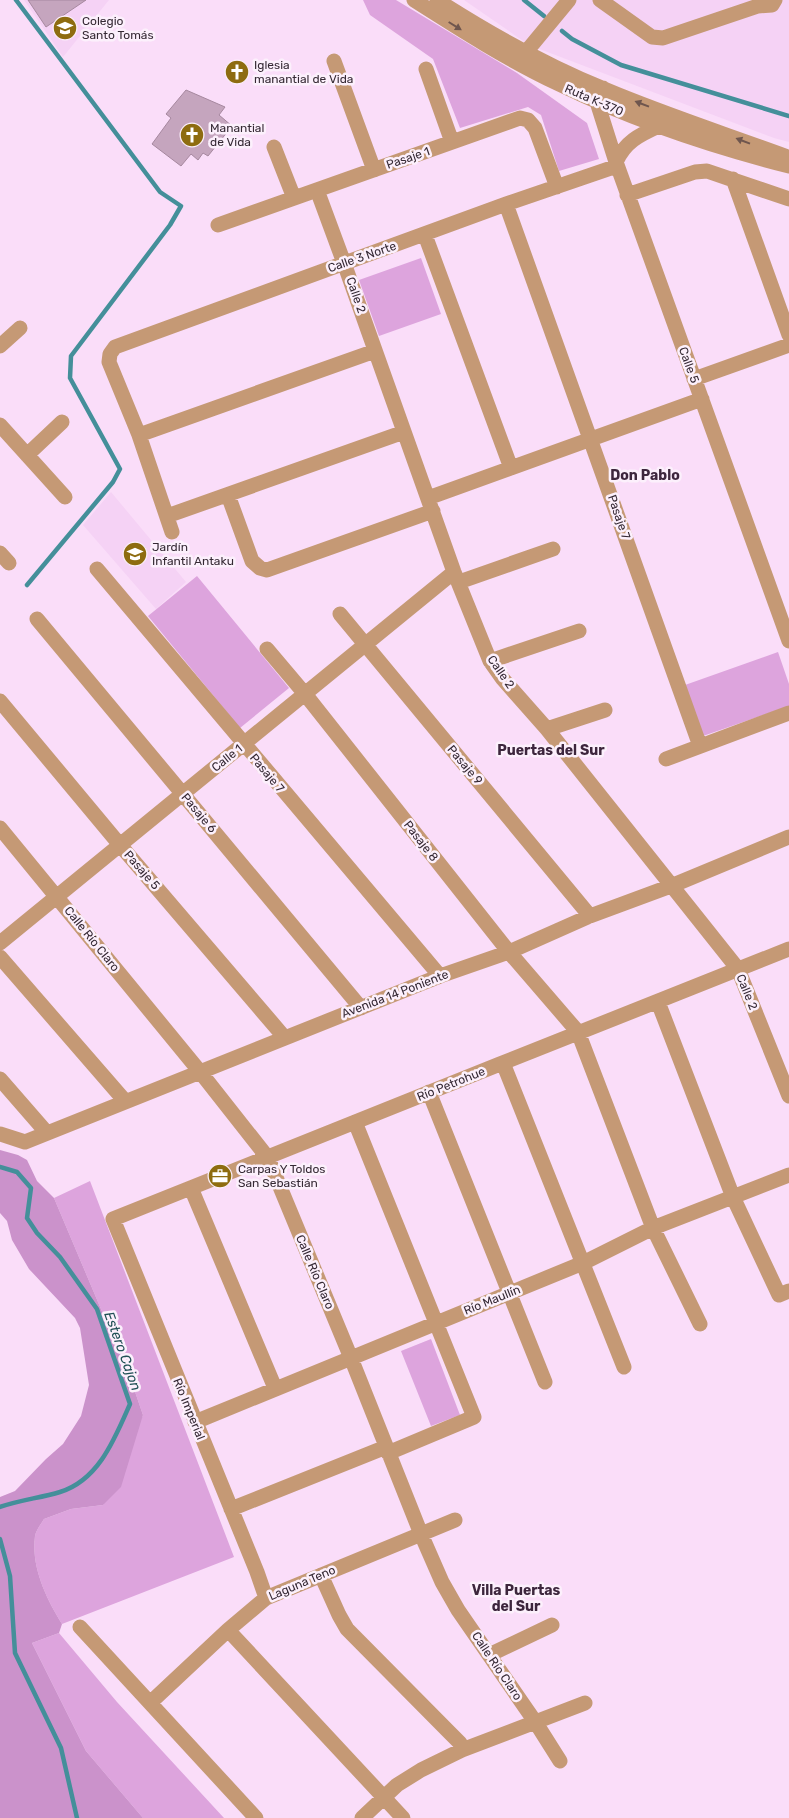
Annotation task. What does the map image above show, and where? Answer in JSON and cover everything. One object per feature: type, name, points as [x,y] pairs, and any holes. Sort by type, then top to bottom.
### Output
[{"type":"street","name":"Ruta K-370","points":[[414,0],[520,57],[600,95],[659,126],[716,146],[789,166]]},
{"type":"street","name":"Ruta K-370","points":[[437,0],[520,57]]},
{"type":"street","points":[[520,57],[569,0]]},
{"type":"street","points":[[600,0],[652,37],[663,38],[758,6],[772,5],[775,0]]},
{"type":"street","points":[[334,61],[374,170]]},
{"type":"street","points":[[426,70],[452,142]]},
{"type":"street","name":"Ruta K-370","points":[[600,95],[789,158]]},
{"type":"street","name":"Calle 5","points":[[600,95],[616,164],[789,641]]},
{"type":"street","name":"Pasaje 1","points":[[218,225],[516,119],[528,120],[536,128],[557,187]]},
{"type":"street","points":[[616,164],[619,154],[631,140],[659,126]]},
{"type":"street","points":[[274,147],[294,198]]},
{"type":"street","name":"Calle 3 Norte","points":[[139,435],[111,366],[110,354],[115,346],[425,235],[616,164]]},
{"type":"street","points":[[627,195],[696,172],[713,172],[789,199]]},
{"type":"street","points":[[733,179],[789,335]]},
{"type":"street","name":"Calle 2","points":[[316,190],[430,504],[490,662],[547,730],[738,969],[789,1096]]},
{"type":"street","name":"Pasaje 7","points":[[506,204],[592,439],[700,746]]},
{"type":"street","points":[[425,235],[511,468]]},
{"type":"street","points":[[0,346],[20,328]]},
{"type":"street","points":[[694,379],[789,344]]},
{"type":"street","points":[[172,532],[139,435],[375,351]]},
{"type":"street","points":[[228,495],[252,561],[260,568],[271,569],[430,504],[511,468],[702,400]]},
{"type":"street","points":[[27,455],[62,422]]},
{"type":"street","points":[[0,425],[64,497]]},
{"type":"street","points":[[167,516],[404,432]]},
{"type":"street","points":[[457,577],[553,549]]},
{"type":"street","name":"Pasaje 7","points":[[97,569],[243,745],[440,976]]},
{"type":"street","name":"Calle 1","points":[[0,943],[366,645],[457,577]]},
{"type":"street","name":"Pasaje 9","points":[[340,614],[590,916]]},
{"type":"street","name":"Pasaje 6","points":[[37,619],[360,1008]]},
{"type":"street","points":[[490,662],[579,631]]},
{"type":"street","name":"Pasaje 8","points":[[267,649],[305,694],[509,952],[578,1032]]},
{"type":"street","name":"Pasaje 5","points":[[0,701],[285,1038]]},
{"type":"street","points":[[547,730],[606,710]]},
{"type":"street","points":[[666,759],[789,714]]},
{"type":"street","name":"Calle Río Claro","points":[[0,828],[201,1073],[268,1158],[442,1582],[458,1610],[536,1722],[560,1761]]},
{"type":"street","name":"Avenida 14 Poniente","points":[[0,1134],[25,1142],[440,976],[509,952],[590,916],[672,886],[789,838]]},
{"type":"street","name":"Río Petrohue","points":[[113,1219],[789,949]]},
{"type":"street","points":[[0,957],[125,1102]]},
{"type":"street","points":[[658,1002],[733,1197],[784,1293]]},
{"type":"street","points":[[578,1032],[653,1228],[700,1324]]},
{"type":"street","points":[[503,1063],[624,1367]]},
{"type":"street","points":[[0,1079],[47,1133]]},
{"type":"street","points":[[429,1092],[546,1382]]},
{"type":"street","points":[[231,1509],[474,1417],[355,1122]]},
{"type":"street","name":"Río Maullín","points":[[194,1422],[583,1263],[653,1228],[789,1175]]},
{"type":"street","points":[[191,1188],[275,1388]]},
{"type":"street","name":"Río Imperial","points":[[113,1219],[266,1598]]},
{"type":"street","name":"Laguna Teno","points":[[150,1703],[228,1630],[266,1598],[455,1520]]},
{"type":"street","points":[[321,1575],[339,1615],[348,1629],[460,1743],[462,1750]]},
{"type":"street","points":[[489,1655],[552,1625]]},
{"type":"street","points":[[80,1627],[256,1818]]},
{"type":"street","points":[[228,1630],[403,1818]]},
{"type":"street","points":[[362,1818],[383,1796],[421,1770],[462,1750],[585,1703]]},
{"type":"shaded area","name":"Colegio Santo Tomás","points":[[24,0],[109,0],[63,57]]},
{"type":"shaded area","points":[[363,0],[396,0],[517,73],[587,123],[599,159],[559,171],[541,115],[528,107],[460,128],[433,59],[370,15]]},
{"type":"shaded area","points":[[464,0],[789,0],[789,142],[529,45]]},
{"type":"shaded area","points":[[421,258],[441,314],[379,336],[359,280]]},
{"type":"shaded area","name":"Jardín Infantil Antaku","points":[[111,492],[186,582],[156,609],[83,525]]},
{"type":"shaded area","points":[[197,576],[289,688],[240,728],[148,616]]},
{"type":"shaded area","points":[[778,652],[789,684],[789,706],[703,736],[685,685]]},
{"type":"shaded area","points":[[0,1150],[18,1155],[27,1160],[37,1181],[54,1198],[131,1380],[143,1415],[121,1487],[103,1505],[71,1509],[44,1519],[36,1532],[35,1559],[41,1582],[50,1604],[62,1624],[59,1633],[32,1643],[86,1751],[143,1818],[0,1818],[0,1497],[15,1491],[63,1444],[81,1416],[89,1385],[80,1328],[75,1318],[29,1269],[12,1240],[7,1221],[0,1213]]},
{"type":"shaded area","points":[[90,1181],[234,1557],[62,1624],[50,1604],[41,1582],[35,1559],[36,1532],[44,1519],[71,1509],[103,1505],[143,1415],[131,1380],[54,1198]]},
{"type":"shaded area","points":[[431,1339],[460,1415],[431,1426],[401,1351]]},
{"type":"shaded area","points":[[59,1633],[117,1702],[224,1818],[143,1818],[86,1751],[32,1643]]},
{"type":"building","points":[[28,0],[86,0],[46,27]]},
{"type":"building","name":"Manantial de Vida","points":[[186,90],[225,107],[219,115],[232,126],[208,156],[203,153],[198,160],[191,154],[181,166],[152,144],[171,118],[166,114]]},
{"type":"waterway","points":[[16,0],[160,192],[181,206],[170,225],[71,356],[70,378],[120,469],[113,482],[27,585]]},
{"type":"waterway","points":[[524,0],[544,16]]},
{"type":"waterway","points":[[562,31],[572,39],[621,65],[789,116]]},
{"type":"waterway","name":"Estero Cajon","points":[[0,1167],[17,1172],[31,1188],[27,1218],[37,1233],[60,1257],[97,1309],[130,1404],[112,1444],[95,1468],[85,1478],[74,1486],[60,1492],[0,1507]]},
{"type":"waterway","points":[[0,1539],[10,1576],[15,1653],[61,1748],[77,1818]]},
{"type":"place","name":"Colegio Santo Tomás","points":[[65,28]]},
{"type":"place","name":"Iglesia manantial de Vida","points":[[237,72]]},
{"type":"place","name":"Manantial de Vida","points":[[192,135]]},
{"type":"place","name":"Jardín Infantil Antaku","points":[[135,554]]},
{"type":"place","name":"Carpas Y Toldos San Sebastián","points":[[220,1176]]},
{"type":"district","name":"Don Pablo","points":[[645,475]]},
{"type":"district","name":"Puertas del Sur","points":[[551,750]]},
{"type":"district","name":"Villa Puertas del Sur","points":[[516,1598]]}]
